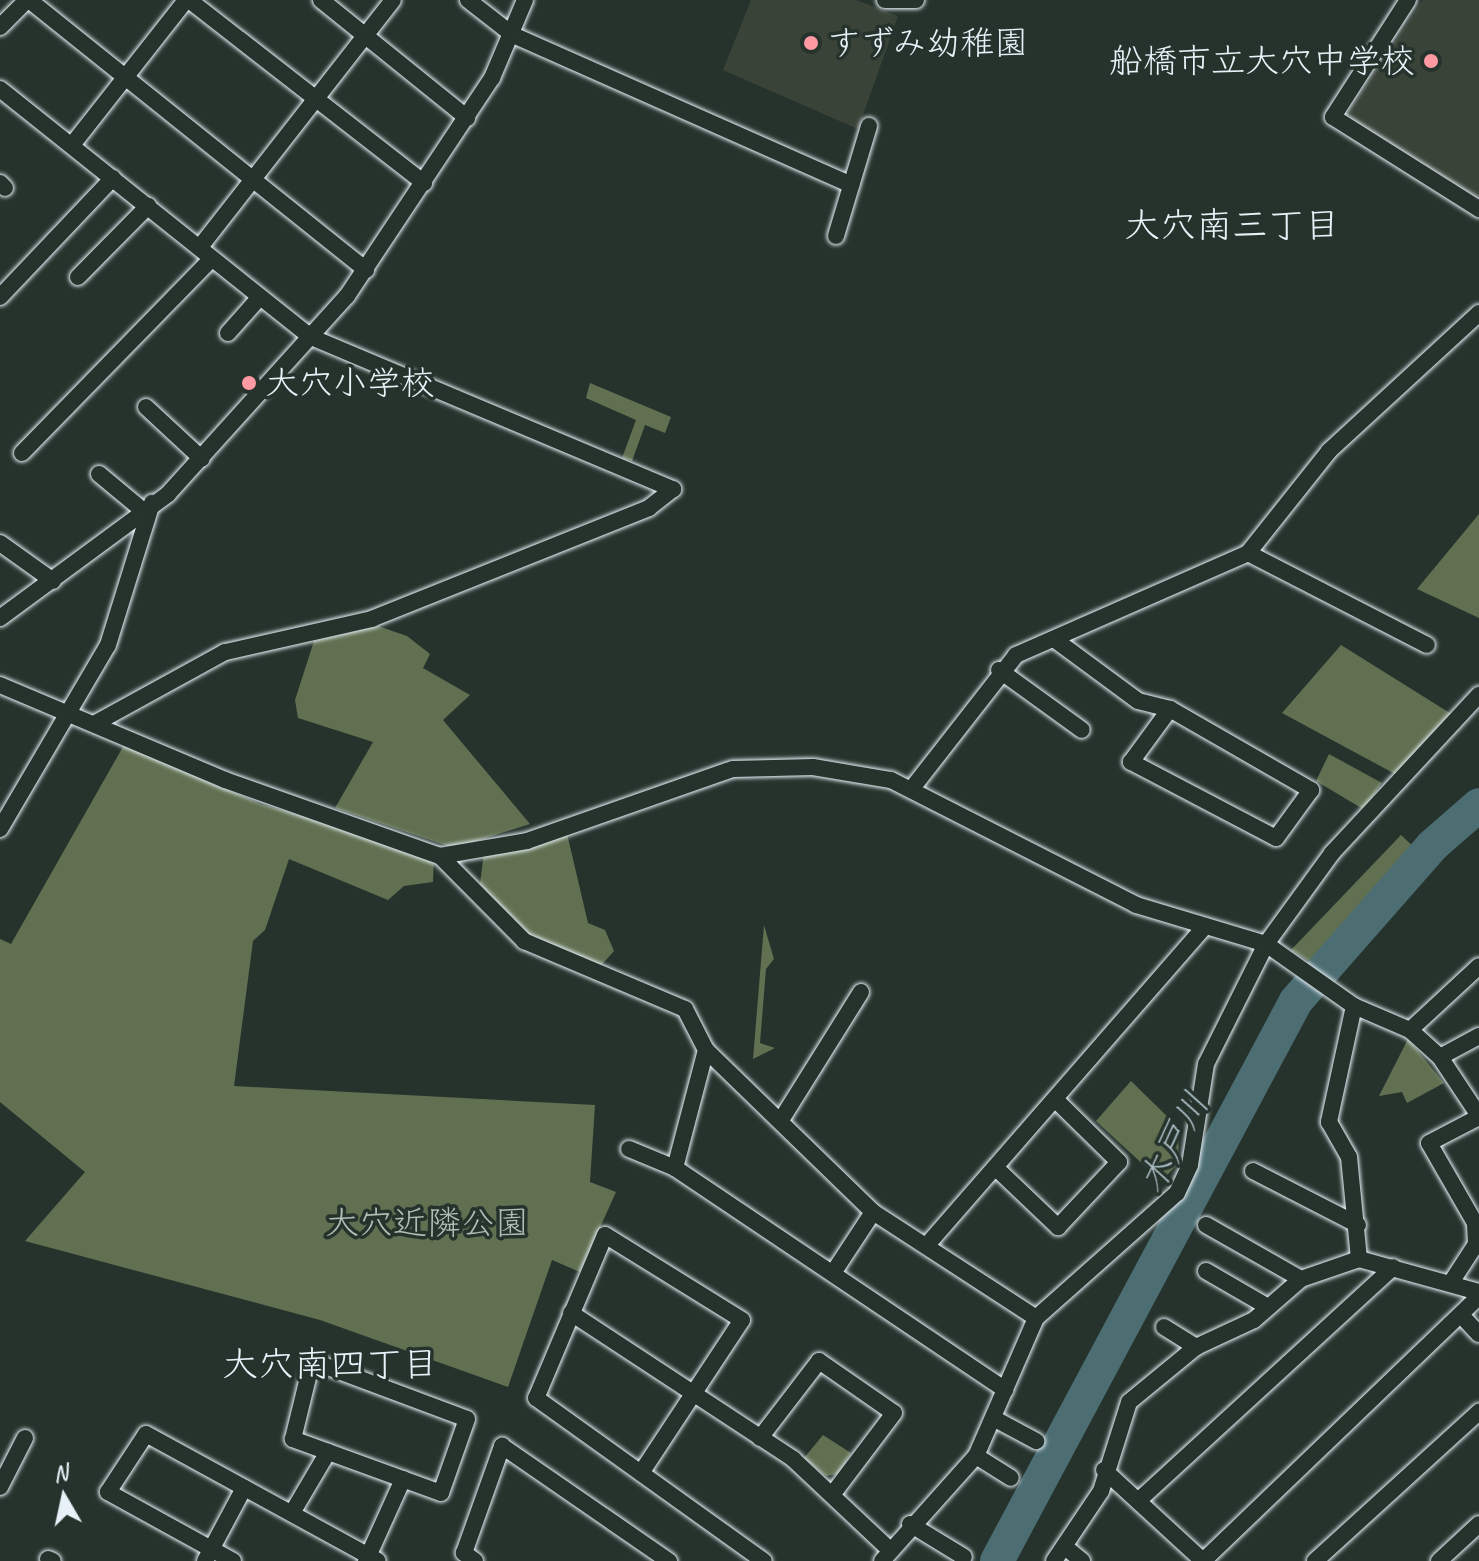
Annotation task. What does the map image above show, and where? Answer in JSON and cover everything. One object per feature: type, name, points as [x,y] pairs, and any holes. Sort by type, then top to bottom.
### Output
[{"type":"street","points":[[0,27],[28,0],[366,270]]},
{"type":"street","points":[[72,145],[187,0],[424,183]]},
{"type":"street","points":[[321,0],[467,118]]},
{"type":"street","points":[[22,453],[205,253],[253,180],[393,0]]},
{"type":"street","points":[[468,0],[513,35],[851,185]]},
{"type":"street","points":[[0,618],[53,581],[202,459],[311,337],[366,270],[467,118],[513,35],[525,0]]},
{"type":"street","points":[[885,0],[916,0]]},
{"type":"street","points":[[1408,0],[1333,117],[1479,209]]},
{"type":"street","points":[[0,89],[311,337],[673,489],[649,508],[372,619],[225,652],[94,724]]},
{"type":"street","points":[[836,236],[869,126]]},
{"type":"street","points":[[0,297],[113,178]]},
{"type":"street","points":[[78,277],[148,206]]},
{"type":"street","points":[[228,333],[260,297]]},
{"type":"street","points":[[913,787],[999,670],[1054,639],[1248,553],[1329,451],[1479,313]]},
{"type":"street","points":[[146,407],[202,459]]},
{"type":"street","points":[[99,474],[146,506]]},
{"type":"street","points":[[0,829],[71,716],[108,645],[146,506]]},
{"type":"street","points":[[0,543],[53,581]]},
{"type":"street","points":[[1248,553],[1427,645]]},
{"type":"street","points":[[1054,639],[1138,701],[1170,709],[1311,790],[1276,838],[1131,762],[1170,709]]},
{"type":"street","points":[[999,670],[1082,730]]},
{"type":"street","points":[[0,685],[225,780],[440,856],[524,941],[685,1009],[706,1050],[873,1212],[1036,1318]]},
{"type":"street","points":[[571,1313],[760,1438],[832,1495],[886,1555],[910,1524],[976,1456],[995,1419],[1036,1318],[1177,1193],[1190,1165],[1206,1064],[1266,944],[1332,853],[1479,695]]},
{"type":"street","points":[[440,856],[527,841],[733,769],[845,770],[913,787],[1017,849],[1136,905],[1266,944],[1354,1006],[1410,1030],[1440,1057],[1479,1117],[1429,1143],[1474,1208],[1476,1244],[1452,1281]]},
{"type":"street","points":[[927,1245],[1058,1102],[1205,926]]},
{"type":"street","points":[[1410,1030],[1479,966]]},
{"type":"street","points":[[781,1120],[861,992]]},
{"type":"street","points":[[1354,1006],[1329,1122],[1349,1157],[1359,1259]]},
{"type":"street","points":[[1440,1057],[1479,1036]]},
{"type":"street","points":[[675,1168],[706,1050]]},
{"type":"street","points":[[996,1168],[1058,1227],[1119,1162],[1058,1102]]},
{"type":"street","points":[[629,1149],[675,1168],[1005,1390]]},
{"type":"street","points":[[1253,1171],[1358,1225]]},
{"type":"street","points":[[833,1273],[873,1212]]},
{"type":"street","points":[[1206,1225],[1301,1279]]},
{"type":"street","points":[[641,1473],[742,1320],[678,1275],[605,1235],[536,1398],[764,1561]]},
{"type":"street","points":[[1054,1561],[1101,1491],[1104,1470],[1129,1402],[1196,1347],[1235,1333],[1301,1279],[1359,1259],[1452,1281],[1479,1294],[1461,1315],[1203,1561],[1104,1470]]},
{"type":"street","points":[[1138,1501],[1393,1267]]},
{"type":"street","points":[[1206,1271],[1268,1307]]},
{"type":"street","points":[[1461,1315],[1479,1334]]},
{"type":"street","points":[[1164,1327],[1196,1347]]},
{"type":"street","points":[[312,1361],[467,1419],[441,1493],[328,1452],[293,1439],[312,1361]]},
{"type":"street","points":[[760,1438],[819,1361],[894,1413],[832,1495]]},
{"type":"street","points":[[1315,1561],[1479,1412]]},
{"type":"street","points":[[995,1419],[1036,1441]]},
{"type":"street","points":[[233,1561],[208,1555],[108,1492],[146,1434],[371,1559],[403,1479]]},
{"type":"street","points":[[0,1487],[25,1438]]},
{"type":"street","points":[[475,1561],[464,1553],[502,1446],[669,1561]]},
{"type":"street","points":[[292,1513],[328,1452]]},
{"type":"street","points":[[976,1456],[1011,1478]]},
{"type":"street","points":[[208,1555],[244,1488]]},
{"type":"street","points":[[910,1524],[964,1557]]},
{"type":"street","points":[[1439,1561],[1479,1524]]},
{"type":"street","points":[[1065,1547],[1082,1561]]},
{"type":"shaded area","name":"すずみ幼稚園","points":[[751,0],[856,0],[898,16],[858,129],[723,70]]},
{"type":"shaded area","name":"船橋市立大穴中学校","points":[[1423,0],[1479,0],[1479,201],[1351,120],[1349,111]]},
{"type":"green space","points":[[590,383],[671,417],[665,433],[645,425],[632,461],[622,458],[636,420],[586,398]]},
{"type":"green space","points":[[1479,514],[1479,618],[1417,589]]},
{"type":"green space","points":[[378,626],[407,636],[430,654],[423,668],[470,695],[443,720],[530,824],[454,848],[335,808],[373,742],[298,718],[295,700],[314,641]]},
{"type":"green space","points":[[1341,645],[1453,715],[1397,775],[1282,713]]},
{"type":"green space","name":"大穴近隣公園","points":[[124,745],[260,804],[434,854],[433,882],[404,886],[388,900],[289,859],[265,930],[253,941],[234,1086],[595,1105],[590,1182],[616,1192],[580,1272],[552,1260],[508,1387],[320,1320],[25,1241],[85,1172],[0,1102],[0,939],[11,944]]},
{"type":"green space","points":[[1329,754],[1382,783],[1363,809],[1316,781]]},
{"type":"green space","points":[[565,825],[588,923],[605,930],[614,951],[597,970],[526,937],[480,884],[484,852]]},
{"type":"green space","points":[[1401,835],[1420,853],[1312,963],[1291,950]]},
{"type":"green space","points":[[764,925],[774,959],[766,969],[760,1043],[775,1048],[753,1059]]},
{"type":"green space","points":[[1408,1039],[1444,1083],[1407,1103],[1402,1092],[1379,1096]]},
{"type":"green space","points":[[1131,1081],[1179,1128],[1178,1164],[1161,1181],[1096,1121]]},
{"type":"green space","points":[[823,1435],[851,1453],[838,1474],[826,1476],[804,1458]]},
{"type":"waterway","name":"木戸川","points":[[997,1561],[1296,1001],[1432,846],[1479,805]]},
{"type":"place","name":"すずみ幼稚園","points":[[811,43]]},
{"type":"place","name":"船橋市立大穴中学校","points":[[1431,61]]},
{"type":"place","name":"大穴小学校","points":[[249,383]]},
{"type":"district","name":"大穴南三丁目","points":[[1232,226]]},
{"type":"district","name":"大穴南四丁目","points":[[330,1365]]}]
